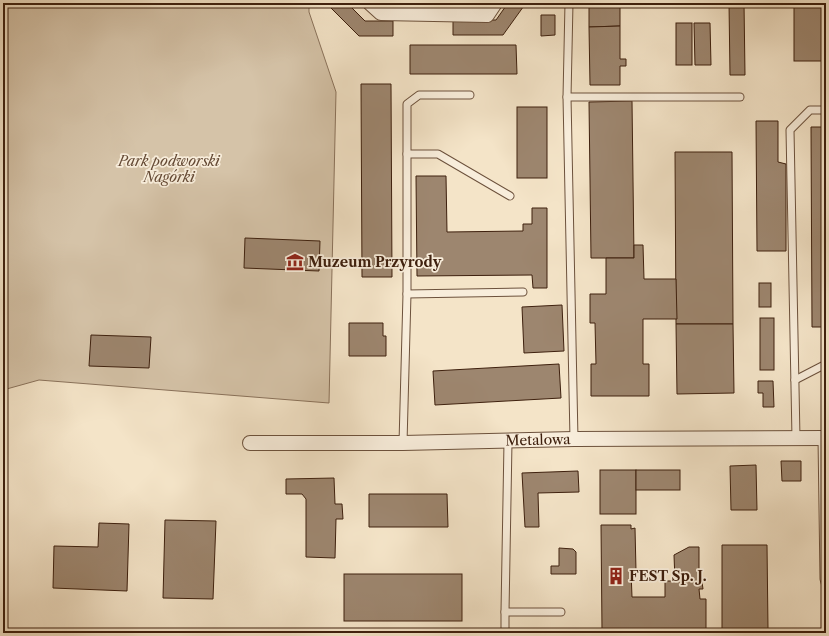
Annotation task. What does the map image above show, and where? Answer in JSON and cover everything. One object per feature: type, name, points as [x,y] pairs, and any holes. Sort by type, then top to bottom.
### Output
[{"type":"street","points":[[370,3],[381,14],[487,15],[495,3]]},
{"type":"street","name":"Metalowa","points":[[250,443],[508,442],[574,438],[824,438]]},
{"type":"lane","points":[[570,3],[567,96],[574,438]]},
{"type":"lane","points":[[403,443],[407,294],[407,104],[419,95],[470,95]]},
{"type":"lane","points":[[567,96],[740,97]]},
{"type":"lane","points":[[796,438],[790,130],[810,110],[826,110]]},
{"type":"lane","points":[[407,154],[438,154],[510,196]]},
{"type":"lane","points":[[407,294],[523,292]]},
{"type":"lane","points":[[795,380],[826,364]]},
{"type":"lane","points":[[824,438],[824,579],[826,586]]},
{"type":"lane","points":[[505,633],[508,442]]},
{"type":"lane","points":[[505,612],[561,612]]},
{"type":"green space","name":"Park podworski Nagórki","points":[[3,3],[309,3],[309,12],[336,92],[329,403],[39,380],[3,390]]},
{"type":"building","points":[[326,3],[347,3],[365,21],[393,21],[393,36],[359,36]]},
{"type":"building","points":[[508,3],[526,3],[503,35],[453,35],[453,20],[496,20]]},
{"type":"building","points":[[589,3],[620,3],[620,26],[589,27]]},
{"type":"building","points":[[729,3],[744,3],[745,75],[730,75]]},
{"type":"building","points":[[794,3],[826,3],[826,61],[794,61]]},
{"type":"building","points":[[541,15],[555,15],[555,35],[541,36]]},
{"type":"building","points":[[676,23],[692,23],[692,65],[676,65]]},
{"type":"building","points":[[694,23],[710,23],[711,65],[695,65]]},
{"type":"building","points":[[620,26],[620,59],[626,59],[626,66],[620,66],[620,85],[590,85],[589,27]]},
{"type":"building","points":[[410,45],[516,45],[517,74],[410,74]]},
{"type":"building","points":[[361,84],[391,84],[392,277],[362,277]]},
{"type":"building","points":[[632,101],[634,258],[591,258],[589,102]]},
{"type":"building","points":[[517,107],[547,107],[547,178],[517,178]]},
{"type":"building","points":[[756,121],[778,121],[778,162],[786,164],[786,251],[757,251]]},
{"type":"building","points":[[811,127],[826,127],[826,327],[812,327]]},
{"type":"building","points":[[675,152],[732,152],[733,324],[676,324]]},
{"type":"building","points":[[416,176],[446,176],[447,232],[523,231],[523,224],[532,224],[532,208],[547,208],[547,288],[533,288],[532,275],[417,276]]},
{"type":"building","points":[[245,238],[320,241],[319,271],[244,268]]},
{"type":"building","points":[[634,245],[643,245],[644,279],[676,279],[677,319],[643,319],[643,364],[649,364],[649,396],[591,396],[591,364],[596,364],[595,323],[590,323],[590,294],[606,294],[606,258],[634,258]]},
{"type":"building","points":[[759,283],[771,283],[771,307],[759,307]]},
{"type":"building","points":[[562,305],[564,351],[524,353],[522,307]]},
{"type":"building","points":[[760,318],[774,318],[774,370],[760,370]]},
{"type":"building","points":[[349,323],[383,323],[383,336],[386,336],[386,356],[349,356]]},
{"type":"building","points":[[676,324],[733,324],[734,393],[677,394]]},
{"type":"building","points":[[91,335],[151,337],[149,368],[89,366]]},
{"type":"building","points":[[559,364],[561,398],[435,405],[433,371]]},
{"type":"building","points":[[758,381],[773,381],[774,407],[763,407],[763,393],[758,393]]},
{"type":"building","points":[[781,461],[801,461],[801,481],[782,481]]},
{"type":"building","points":[[756,465],[757,510],[731,510],[730,466]]},
{"type":"building","points":[[600,470],[636,470],[636,514],[600,514]]},
{"type":"building","points":[[636,470],[680,470],[680,490],[636,490]]},
{"type":"building","points":[[578,471],[579,492],[538,493],[539,527],[525,527],[522,473]]},
{"type":"building","points":[[334,478],[335,504],[342,504],[343,519],[336,519],[335,558],[306,557],[306,499],[302,494],[286,494],[286,479]]},
{"type":"building","points":[[369,494],[447,494],[448,527],[369,527]]},
{"type":"building","points":[[165,520],[216,521],[213,599],[163,598]]},
{"type":"building","points":[[99,523],[129,524],[127,591],[53,588],[54,546],[98,547]]},
{"type":"building","name":"FEST Sp. J.","points":[[601,525],[631,525],[631,529],[635,528],[636,571],[631,571],[632,597],[665,597],[665,581],[675,581],[674,555],[689,547],[699,547],[699,582],[702,582],[703,589],[699,589],[700,599],[706,599],[706,629],[602,630]]},
{"type":"building","points":[[722,545],[767,545],[768,629],[722,629]]},
{"type":"building","points":[[559,548],[573,549],[576,552],[576,574],[551,574],[551,566],[559,566]]},
{"type":"building","points":[[344,574],[462,574],[462,621],[344,621]]},
{"type":"place","name":"Muzeum Przyrody","points":[[295,262]]},
{"type":"place","name":"FEST Sp. J.","points":[[616,576]]}]
